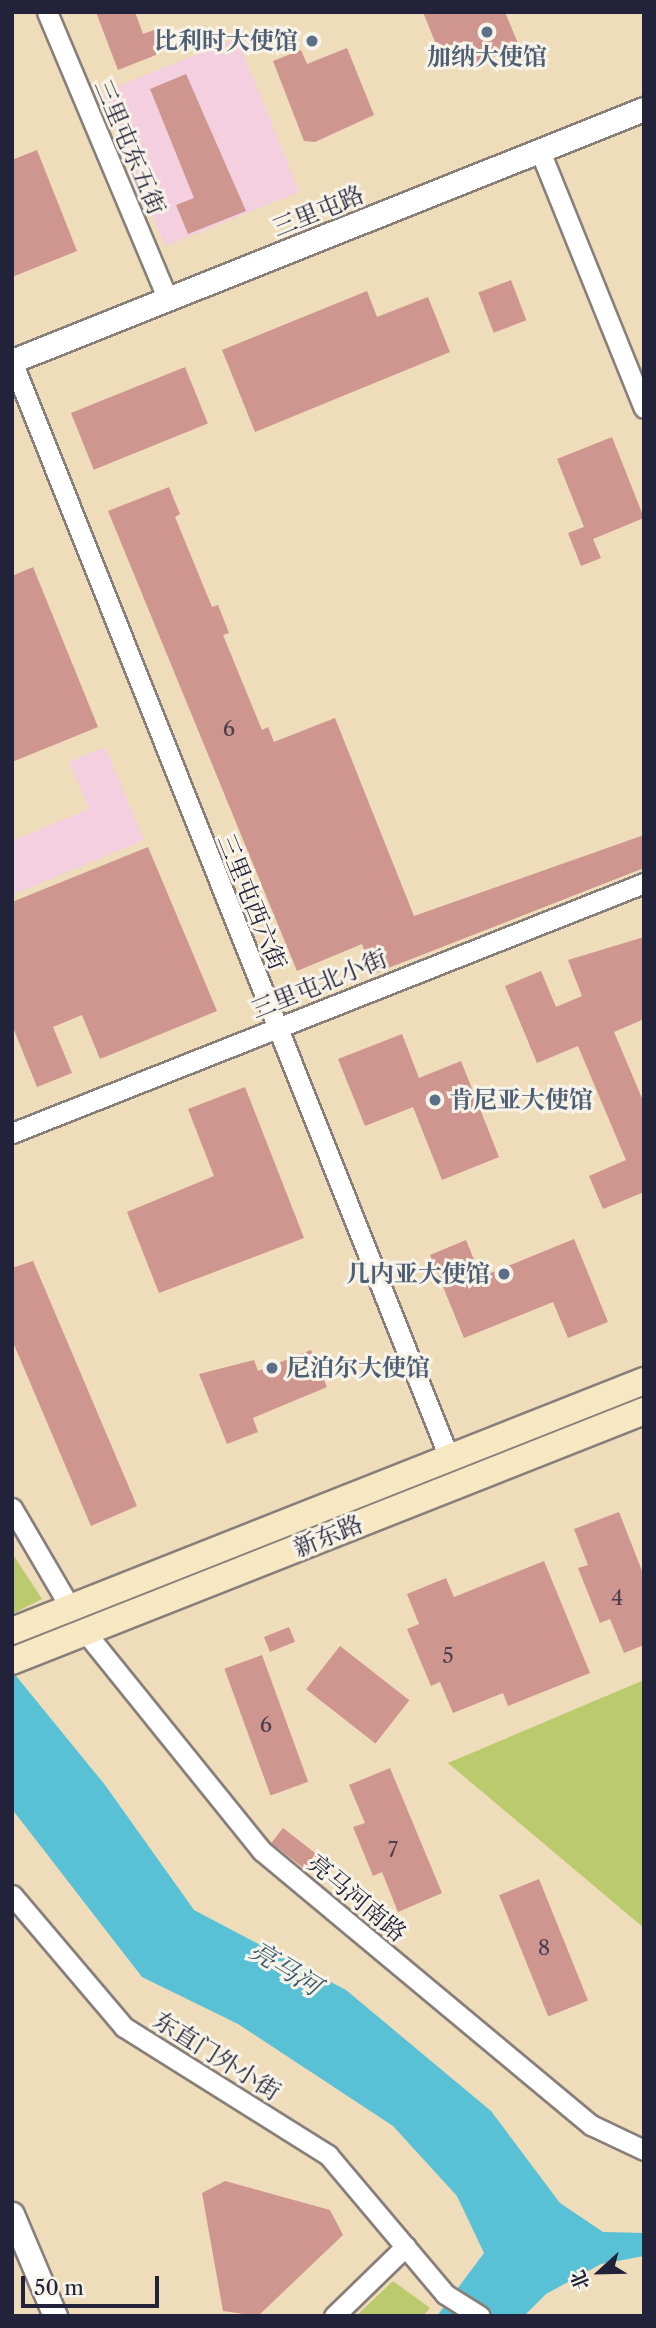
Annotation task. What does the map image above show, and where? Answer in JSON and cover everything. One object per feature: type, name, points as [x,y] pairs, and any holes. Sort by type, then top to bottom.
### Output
[{"type":"main road","name":"新东路","points":[[17,1629],[450,1460],[644,1381]]},
{"type":"main road","name":"新东路","points":[[24,1657],[644,1411]]},
{"type":"street","name":"三里屯东五街","points":[[47,12],[168,300]]},
{"type":"street","name":"三里屯路","points":[[12,361],[644,110]]},
{"type":"street","points":[[540,151],[644,408]]},
{"type":"street","name":"三里屯西六街","points":[[12,361],[275,1028],[450,1460]]},
{"type":"street","name":"三里屯北小街","points":[[12,1133],[644,883]]},
{"type":"street","points":[[12,1508],[71,1609]]},
{"type":"street","name":"亮马河南路","points":[[86,1633],[262,1851],[591,2125],[644,2150]]},
{"type":"street","name":"东直门外小街","points":[[12,1895],[124,2027],[328,2155],[445,2294],[480,2316]]},
{"type":"street","points":[[12,2214],[55,2316]]},
{"type":"street","points":[[334,2316],[407,2246]]},
{"type":"shaded area","points":[[237,38],[299,192],[165,246],[103,92]]},
{"type":"shaded area","points":[[105,747],[144,840],[12,895],[12,841],[89,809],[69,762]]},
{"type":"green space","points":[[12,1553],[42,1599],[12,1614]]},
{"type":"green space","points":[[644,1680],[644,1928],[448,1763]]},
{"type":"green space","points":[[393,2281],[430,2308],[423,2316],[356,2316]]},
{"type":"water","name":"亮马河","points":[[12,1671],[105,1785],[194,1910],[346,1990],[491,2111],[560,2203],[603,2232],[644,2233],[644,2256],[601,2264],[546,2294],[524,2316],[437,2316],[484,2253],[457,2196],[393,2126],[238,2024],[142,1977],[12,1809]]},
{"type":"building","points":[[96,12],[135,12],[143,34],[154,30],[161,53],[118,70]]},
{"type":"building","points":[[423,12],[505,12],[519,46],[469,67],[463,51],[442,59]]},
{"type":"building","points":[[347,48],[374,115],[315,142],[304,141],[273,61],[301,50],[307,64]]},
{"type":"building","points":[[186,74],[246,211],[188,234],[176,205],[194,198],[150,89]]},
{"type":"building","points":[[37,150],[77,251],[12,277],[12,160]]},
{"type":"building","points":[[511,280],[526,320],[494,333],[478,293]]},
{"type":"building","points":[[367,291],[377,317],[428,297],[450,352],[255,432],[222,350]]},
{"type":"building","points":[[185,367],[208,424],[94,470],[71,413]]},
{"type":"building","points":[[612,437],[644,518],[593,539],[601,558],[581,566],[568,533],[584,527],[557,459]]},
{"type":"building","points":[[169,487],[180,514],[175,517],[212,607],[218,605],[229,633],[223,635],[262,730],[268,727],[274,742],[335,718],[414,916],[644,835],[644,868],[373,974],[362,944],[297,971],[108,511]]},
{"type":"building","points":[[33,567],[98,727],[12,762],[12,576]]},
{"type":"building","points":[[148,847],[217,1011],[100,1059],[82,1015],[53,1027],[72,1073],[37,1087],[12,1025],[12,902]]},
{"type":"building","points":[[644,937],[644,1019],[614,1032],[644,1103],[644,1192],[603,1209],[589,1176],[626,1160],[578,1046],[537,1063],[505,986],[541,971],[556,1007],[582,996],[568,960]]},
{"type":"building","points":[[402,1034],[419,1078],[461,1061],[499,1157],[442,1180],[413,1107],[365,1126],[338,1059]]},
{"type":"building","points":[[245,1087],[304,1238],[159,1293],[127,1212],[214,1176],[188,1109]]},
{"type":"building","points":[[574,1239],[608,1322],[568,1338],[553,1302],[464,1338],[430,1255],[466,1240],[481,1277]]},
{"type":"building","points":[[33,1261],[137,1506],[91,1526],[12,1340],[12,1268]]},
{"type":"building","points":[[311,1350],[327,1387],[253,1418],[258,1432],[227,1444],[199,1374],[254,1360],[258,1371]]},
{"type":"building","points":[[619,1512],[644,1576],[644,1645],[624,1653],[610,1619],[600,1623],[578,1568],[588,1565],[574,1529]]},
{"type":"building","points":[[544,1561],[590,1673],[508,1706],[503,1693],[453,1713],[440,1682],[431,1686],[407,1629],[419,1624],[407,1594],[446,1578],[454,1597]]},
{"type":"building","points":[[289,1627],[295,1642],[270,1652],[264,1637]]},
{"type":"building","points":[[340,1646],[409,1700],[375,1744],[306,1689]]},
{"type":"building","points":[[262,1655],[308,1782],[271,1796],[224,1669]]},
{"type":"building","points":[[390,1768],[442,1893],[398,1912],[382,1872],[373,1876],[353,1827],[365,1823],[349,1785]]},
{"type":"building","points":[[283,1828],[319,1856],[308,1871],[271,1843]]},
{"type":"building","points":[[539,1879],[588,2000],[548,2017],[499,1895]]},
{"type":"building","points":[[225,2181],[330,2210],[343,2235],[258,2316],[223,2311],[202,2193]]},
{"type":"place","name":"加纳大使馆","points":[[487,32]]},
{"type":"place","name":"比利时大使馆","points":[[312,41]]},
{"type":"place","name":"肯尼亚大使馆","points":[[435,1100]]},
{"type":"place","name":"几内亚大使馆","points":[[504,1274]]},
{"type":"place","name":"尼泊尔大使馆","points":[[272,1368]]}]
